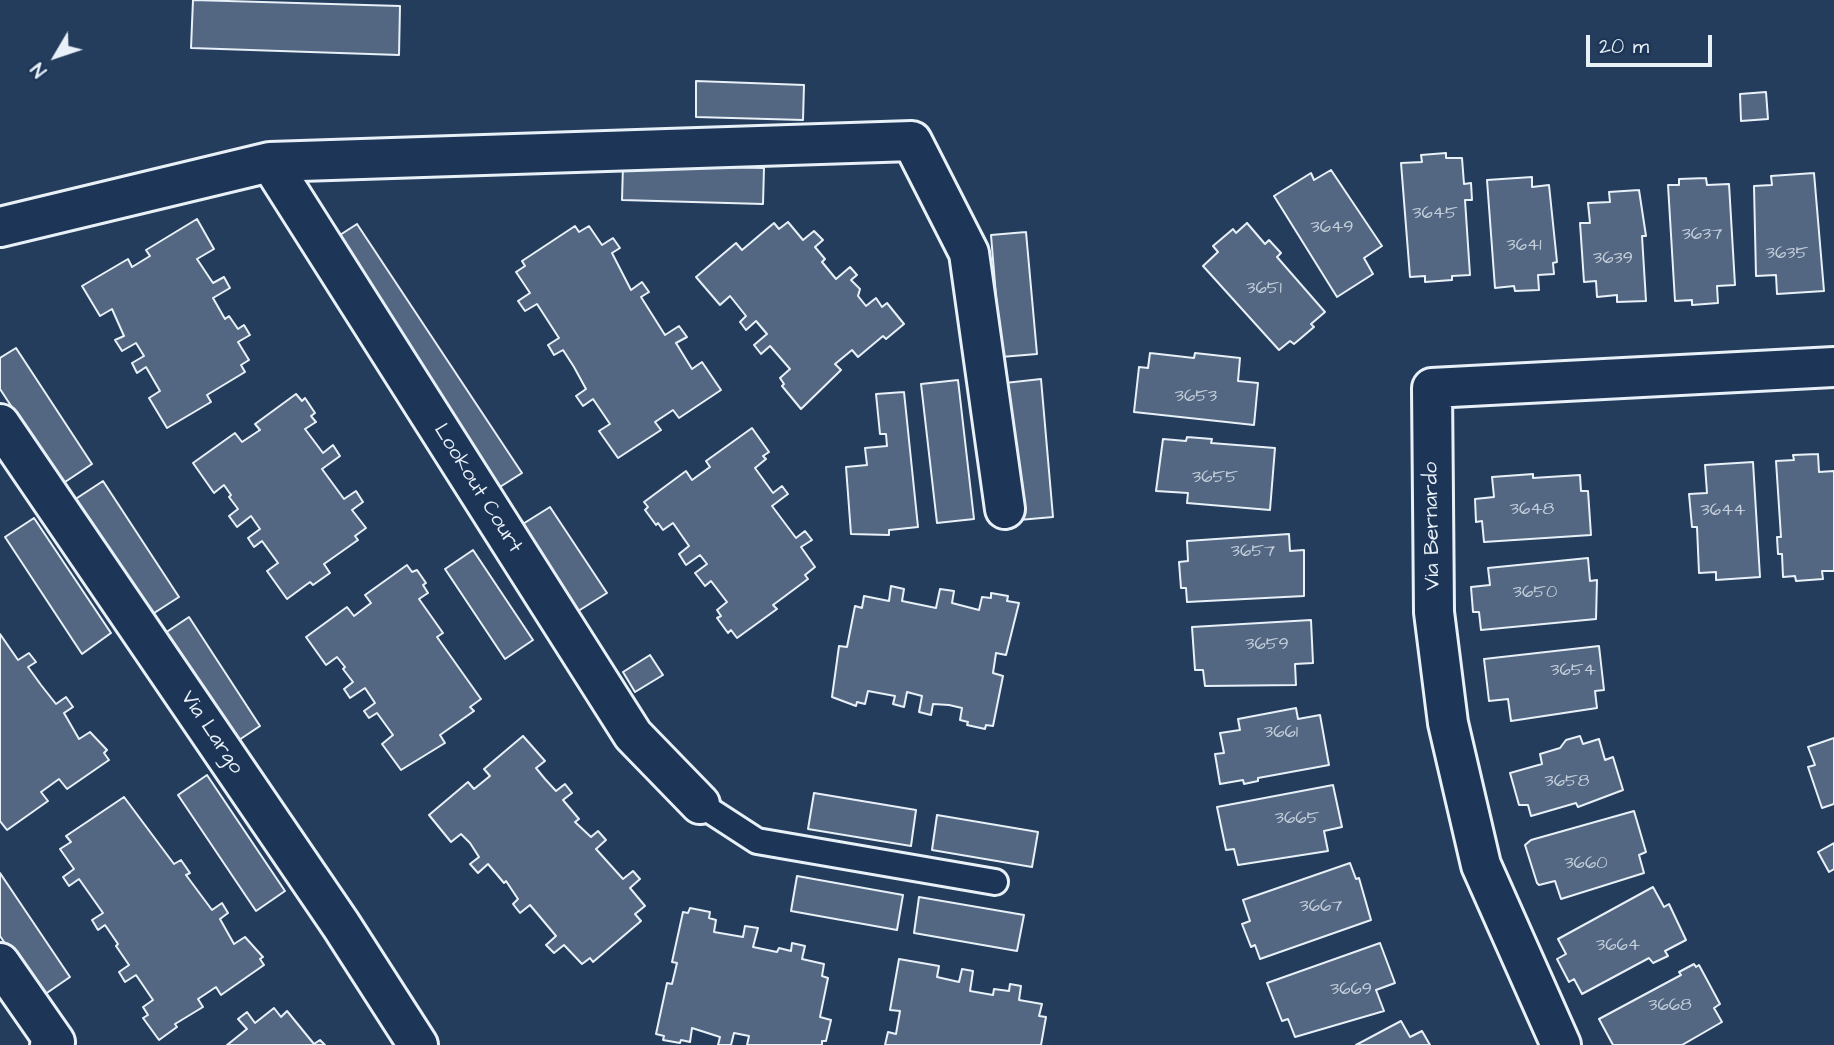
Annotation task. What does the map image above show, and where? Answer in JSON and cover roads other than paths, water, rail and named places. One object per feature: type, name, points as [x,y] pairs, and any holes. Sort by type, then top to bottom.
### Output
[{"type":"street","points":[[0,227],[270,162],[912,141],[969,253],[1005,509]]},
{"type":"street","name":"Lookout Court","points":[[270,162],[633,735],[700,804]]},
{"type":"street","name":"Via Bernardo","points":[[1561,1045],[1481,865],[1448,723],[1434,612],[1432,388],[1834,367]]},
{"type":"street","name":"Via Largo","points":[[0,424],[341,925],[418,1045]]},
{"type":"street","points":[[0,963],[55,1042],[50,1045]]},
{"type":"lane","points":[[700,804],[757,841],[995,882]]}]
